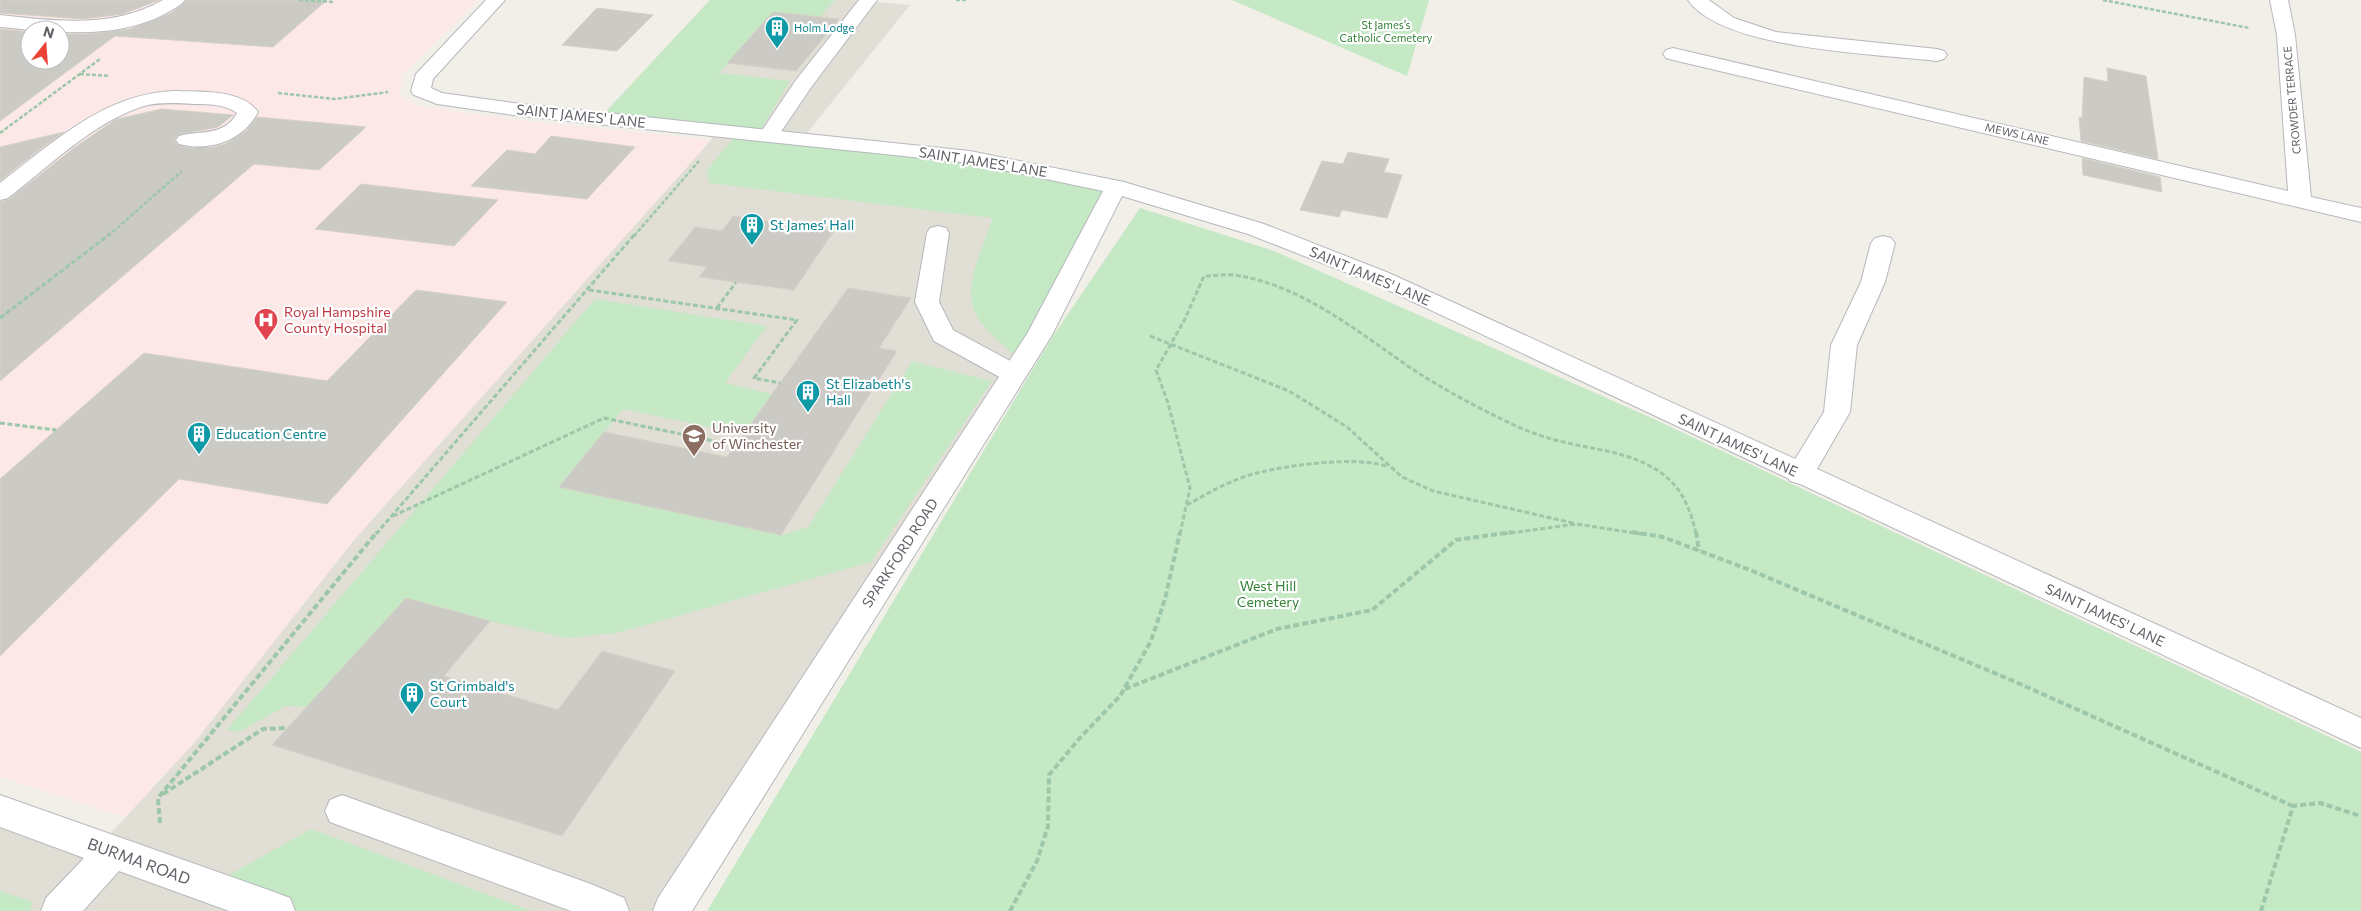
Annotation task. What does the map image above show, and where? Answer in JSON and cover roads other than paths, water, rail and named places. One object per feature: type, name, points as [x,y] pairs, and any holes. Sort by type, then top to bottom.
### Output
[{"type":"street","points":[[0,21],[92,28],[134,20],[154,13],[176,0]]},
{"type":"street","name":"SAINT JAMES' LANE","points":[[496,0],[423,78],[421,91],[437,98],[521,110],[970,157],[1116,187],[1256,228],[1381,278],[2361,734]]},
{"type":"street","points":[[769,135],[803,84],[868,0]]},
{"type":"street","points":[[1697,0],[1727,22],[1774,37],[1937,55]]},
{"type":"street","name":"CROWDER TERRACE","points":[[2279,0],[2286,35],[2300,200]]},
{"type":"street","name":"MEWS LANE","points":[[1673,54],[2361,215]]},
{"type":"street","points":[[0,193],[100,120],[135,103],[177,97],[218,99],[240,104],[248,112],[244,121],[224,136],[202,142],[186,140]]},
{"type":"street","name":"SPARKFORD ROAD","points":[[671,911],[1039,335],[1116,187]]},
{"type":"street","points":[[938,233],[927,302],[943,335],[1014,374]]},
{"type":"street","points":[[1800,474],[1837,412],[1844,345],[1873,282],[1883,242]]},
{"type":"street","name":"BURMA ROAD","points":[[0,811],[277,911]]},
{"type":"street","points":[[342,811],[578,896],[611,911]]},
{"type":"street","points":[[59,911],[114,851]]},
{"type":"place","name":"Holm Lodge","points":[[777,49]]},
{"type":"place","name":"St James' Hall","points":[[752,246]]},
{"type":"place","name":"Royal Hampshire County Hospital","points":[[266,341]]},
{"type":"place","name":"St Elizabeth's Hall","points":[[808,413]]},
{"type":"place","name":"Education Centre","points":[[199,455]]},
{"type":"place","name":"University of Winchester","points":[[694,457]]},
{"type":"place","name":"St Grimbald's Court","points":[[412,715]]},
{"type":"park label","name":"St James’s Catholic Cemetery","points":[[1386,31]]},
{"type":"park label","name":"West Hill Cemetery","points":[[1268,594]]}]
